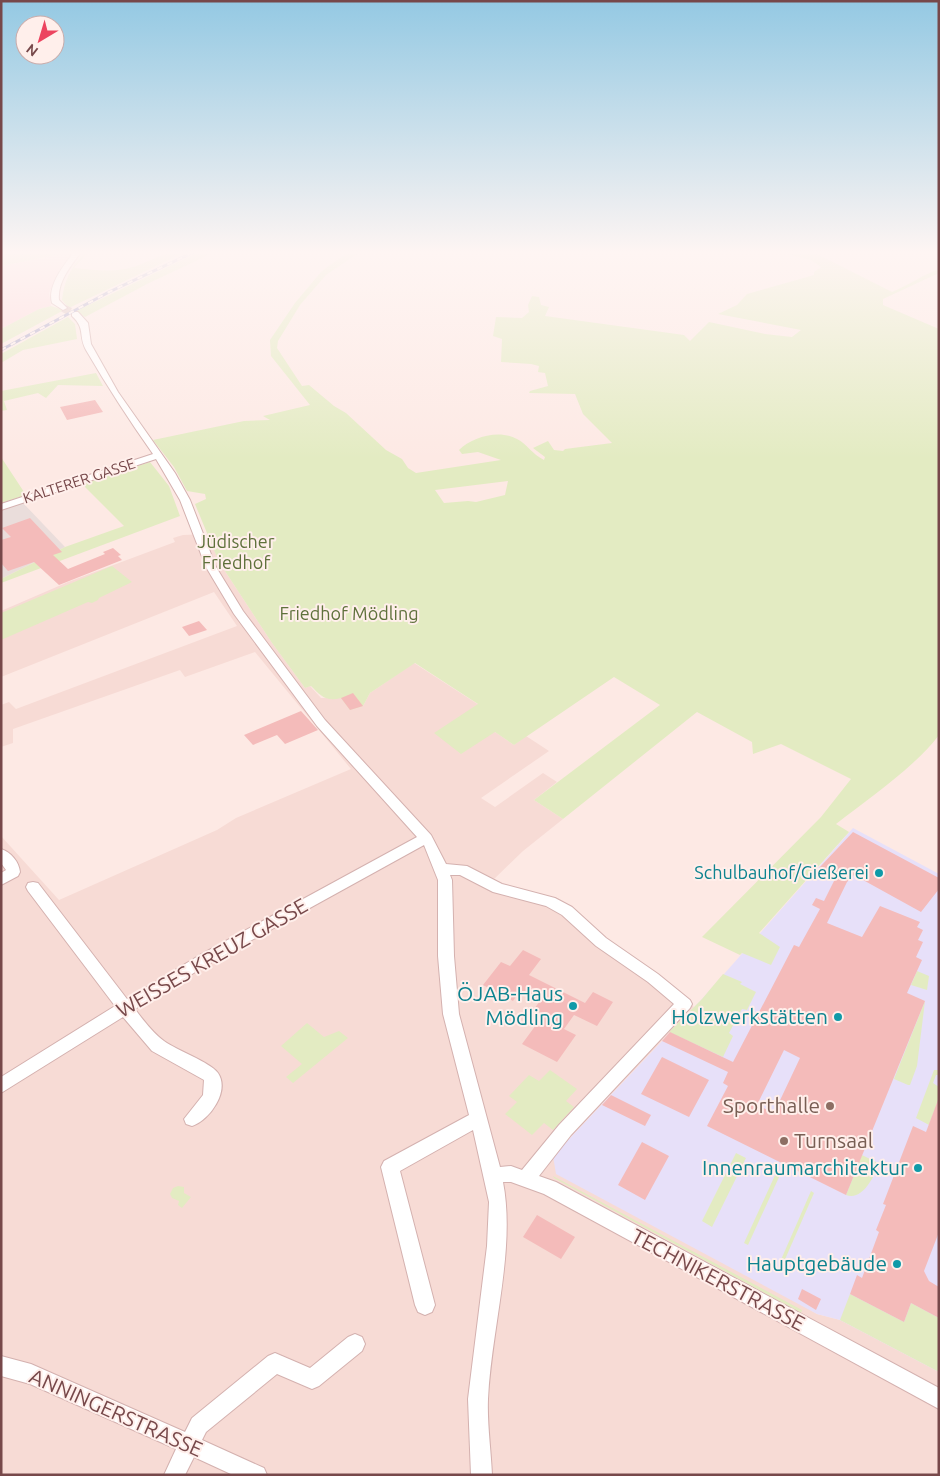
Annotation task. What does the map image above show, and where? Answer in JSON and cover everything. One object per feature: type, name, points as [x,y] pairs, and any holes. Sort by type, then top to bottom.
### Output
[{"type":"street","points":[[82,321],[84,323],[87,344],[114,392],[185,500],[211,567],[238,612],[321,723],[426,838],[442,869],[445,880],[446,956],[451,1014],[493,1175],[498,1202],[496,1246],[478,1399],[482,1475]]},
{"type":"street","name":"KALTERER GASSE","points":[[1,506],[157,456]]},
{"type":"street","name":"WEISSES KREUZ GASSE","points":[[1,1086],[205,959],[426,838]]},
{"type":"street","points":[[1,854],[12,865],[7,876]]},
{"type":"street","points":[[442,869],[462,870],[498,888],[550,902],[567,911],[601,942],[653,978],[684,1004],[565,1130],[526,1178]]},
{"type":"street","points":[[33,888],[124,1008],[158,1046],[211,1076],[214,1083],[213,1092],[208,1104],[192,1119]]},
{"type":"street","points":[[425,1305],[390,1167],[478,1119]]},
{"type":"street","name":"TECHNIKERSTRASSE","points":[[493,1175],[511,1174],[526,1178],[557,1192],[939,1399]]},
{"type":"street","points":[[174,1475],[199,1425],[274,1362],[312,1379],[355,1344]]},
{"type":"street","name":"ANNINGERSTRASSE","points":[[1,1366],[31,1374],[256,1475]]},
{"type":"shaded area","points":[[1,321],[16,321],[1,329]]},
{"type":"shaded area","points":[[23,503],[65,547],[1,579],[1,511]]},
{"type":"shaded area","points":[[208,534],[219,562],[272,643],[305,688],[310,686],[321,698],[341,698],[363,706],[370,693],[414,663],[479,705],[495,732],[514,745],[526,736],[549,751],[481,798],[495,807],[543,773],[557,782],[534,800],[563,819],[523,851],[492,881],[554,900],[625,956],[667,981],[694,1007],[553,1156],[817,1314],[840,1320],[939,1372],[939,1475],[1,1475],[1,836],[59,900],[217,830],[236,818],[351,769],[255,652],[185,677],[180,670],[13,729],[13,743],[1,747],[1,705],[9,702],[16,709],[237,626],[214,592],[1,677],[1,611],[68,582],[175,542],[173,538],[183,535]]},
{"type":"shaded area","points":[[853,828],[939,874],[939,1372],[840,1320],[817,1314],[556,1174],[553,1156],[702,999]]},
{"type":"green space","points":[[16,321],[44,321],[1,344],[1,329]]},
{"type":"green space","points":[[61,321],[72,321],[75,324],[77,339],[23,350],[1,363],[1,354]]},
{"type":"green space","points":[[283,321],[290,321],[278,341],[277,348],[302,386],[309,385],[334,406],[346,413],[386,450],[402,459],[408,468],[416,473],[501,460],[478,452],[462,454],[459,450],[471,441],[486,436],[510,436],[517,439],[544,460],[545,457],[533,448],[548,441],[554,450],[563,451],[565,449],[612,443],[583,414],[575,394],[529,393],[530,391],[548,386],[545,373],[538,372],[539,366],[531,364],[501,362],[502,339],[493,336],[495,321],[581,321],[684,335],[690,341],[709,322],[765,334],[792,337],[801,330],[754,321],[920,321],[939,329],[939,735],[918,759],[836,824],[849,832],[759,933],[780,947],[771,965],[742,953],[740,955],[702,937],[821,817],[851,779],[781,744],[753,754],[752,742],[697,712],[563,819],[534,800],[660,705],[614,677],[514,745],[495,732],[461,754],[434,733],[478,704],[415,663],[370,693],[363,706],[350,710],[341,698],[328,699],[311,686],[305,688],[272,643],[219,562],[195,504],[206,499],[205,494],[187,491],[174,467],[153,440],[244,421],[270,420],[263,416],[310,405],[271,356],[270,340]],"holes":[[[508,481],[505,495],[476,502],[444,503],[435,490]]]},
{"type":"green space","points":[[96,373],[103,386],[58,385],[46,398],[38,393],[4,401],[7,410],[1,411],[1,391]]},
{"type":"green space","points":[[1,457],[26,495],[1,503]]},
{"type":"green space","points":[[150,462],[169,486],[180,516],[1,583],[1,579],[65,547],[124,526],[82,484]]},
{"type":"green space","points":[[112,566],[132,582],[92,603],[88,602],[1,640],[1,613]]},
{"type":"green space","points":[[917,971],[929,976],[927,990],[911,985]]},
{"type":"green space","points":[[723,974],[742,982],[740,984],[756,992],[747,1010],[742,1009],[729,1033],[733,1036],[723,1057],[669,1032],[702,999]]},
{"type":"green space","points":[[925,1001],[917,1066],[910,1085],[908,1085],[894,1079]]},
{"type":"green space","points":[[307,1023],[324,1037],[339,1031],[348,1038],[293,1083],[286,1077],[302,1064],[281,1046]]},
{"type":"green space","points":[[550,1070],[577,1089],[566,1101],[574,1107],[553,1130],[544,1123],[532,1135],[505,1114],[517,1102],[509,1096],[529,1075],[539,1081]]},
{"type":"green space","points":[[934,1070],[939,1070],[939,1075],[936,1075],[933,1083],[939,1087],[939,1098],[929,1125],[916,1118]]},
{"type":"green space","points":[[736,1153],[746,1158],[712,1227],[702,1221]]},
{"type":"green space","points":[[862,1155],[880,1164],[867,1187],[858,1195],[846,1195]]},
{"type":"green space","points":[[776,1173],[780,1175],[748,1245],[744,1243]]},
{"type":"green space","points":[[553,1176],[802,1310],[801,1313],[554,1178]]},
{"type":"green space","points":[[178,1186],[184,1187],[184,1193],[191,1197],[182,1208],[178,1205],[179,1201],[172,1198],[170,1194],[173,1188]]},
{"type":"green space","points":[[811,1191],[814,1193],[783,1264],[780,1262]]},
{"type":"green space","points":[[850,1294],[904,1322],[911,1303],[939,1318],[939,1372],[840,1320]]},
{"type":"building","points":[[95,400],[103,412],[67,420],[60,407]]},
{"type":"building","points":[[30,518],[62,552],[53,555],[68,569],[105,554],[103,552],[113,548],[121,555],[118,556],[122,560],[59,585],[34,562],[8,571],[1,563],[1,540],[11,537],[2,528]]},
{"type":"building","points":[[199,621],[207,630],[189,636],[182,627]]},
{"type":"building","points":[[353,693],[363,706],[350,710],[341,698]]},
{"type":"building","points":[[301,711],[318,730],[285,744],[277,735],[253,745],[244,735]]},
{"type":"building","points":[[853,832],[939,878],[939,889],[921,912],[854,875],[847,882],[827,923],[862,937],[880,906],[920,922],[917,927],[923,930],[918,940],[923,942],[916,957],[922,960],[907,993],[925,1001],[846,1195],[707,1126],[728,1086],[723,1083],[728,1072],[662,1041],[670,1032],[733,1062],[794,945],[799,947],[820,909],[812,905],[816,898],[824,901],[836,877],[819,868]],"holes":[[[784,1050],[800,1058],[774,1113],[757,1105]]]},
{"type":"building","name":"ÖJAB-Haus Mödling","points":[[523,950],[541,959],[529,975],[585,1003],[593,992],[613,1002],[597,1026],[574,1015],[564,1029],[576,1035],[557,1062],[522,1044],[544,1014],[534,1009],[540,1001],[520,991],[513,1001],[483,985],[501,962],[510,966]]},
{"type":"building","points":[[662,1057],[709,1080],[689,1117],[641,1094]]},
{"type":"building","points":[[611,1095],[651,1115],[645,1126],[602,1105]]},
{"type":"building","points":[[938,1100],[939,1232],[924,1271],[929,1281],[939,1287],[939,1318],[911,1303],[904,1322],[850,1294],[857,1275],[862,1278],[879,1232],[876,1230],[886,1205],[883,1204],[913,1126],[926,1132]]},
{"type":"building","points":[[642,1142],[669,1156],[645,1200],[618,1185]]},
{"type":"building","points":[[537,1215],[575,1237],[561,1259],[523,1237]]},
{"type":"building","points":[[802,1289],[821,1299],[816,1310],[798,1299]]},
{"type":"railway","points":[[1,350],[55,321]]},
{"type":"place","name":"Schulbauhof/Gießerei","points":[[879,873]]},
{"type":"place","name":"ÖJAB-Haus Mödling","points":[[573,1006]]},
{"type":"place","name":"Holzwerkstätten","points":[[838,1017]]},
{"type":"place","name":"Sporthalle","points":[[830,1106]]},
{"type":"place","name":"Turnsaal","points":[[784,1141]]},
{"type":"place","name":"Innenraumarchitektur","points":[[918,1168]]},
{"type":"place","name":"Hauptgebäude","points":[[897,1264]]},
{"type":"park label","name":"Jüdischer Friedhof","points":[[236,552]]},
{"type":"park label","name":"Friedhof Mödling","points":[[349,614]]}]
